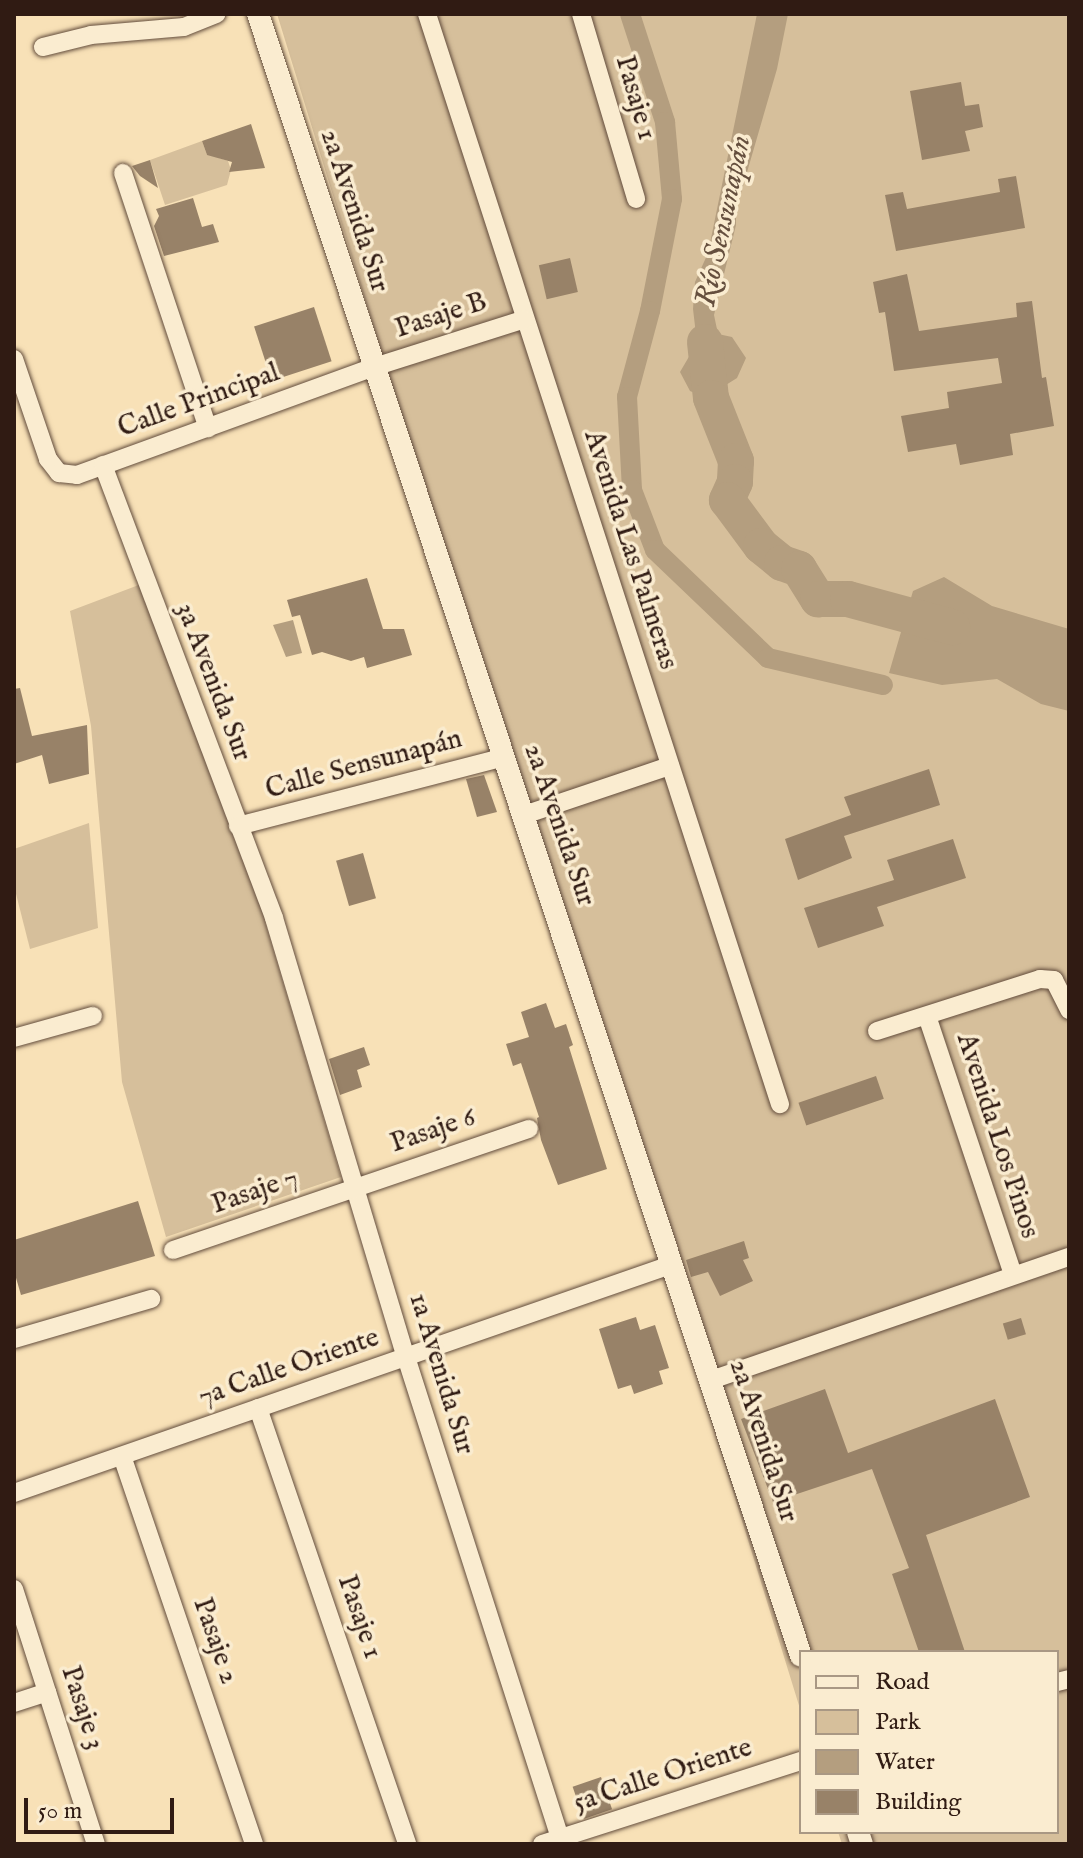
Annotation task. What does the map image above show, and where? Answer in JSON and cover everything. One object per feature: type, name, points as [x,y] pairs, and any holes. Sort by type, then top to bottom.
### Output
[{"type":"street","points":[[43,47],[91,35],[184,27],[216,14]]},
{"type":"street","name":"2a Avenida Sur","points":[[258,14],[799,1650]]},
{"type":"street","name":"Avenida Las Palmeras","points":[[427,14],[780,1104]]},
{"type":"street","name":"Pasaje 1","points":[[581,14],[636,199]]},
{"type":"street","points":[[123,173],[208,428]]},
{"type":"street","name":"Pasaje B","points":[[374,367],[525,319]]},
{"type":"street","name":"Calle Principal","points":[[14,359],[48,459],[59,473],[77,475],[374,367]]},
{"type":"street","name":"3a Avenida Sur","points":[[103,465],[274,918]]},
{"type":"street","name":"Calle Sensunapán","points":[[238,826],[504,757]]},
{"type":"street","points":[[524,815],[670,766]]},
{"type":"street","name":"1a Avenida Sur","points":[[274,918],[554,1842]]},
{"type":"street","points":[[877,1031],[1040,979],[1054,980],[1069,1010]]},
{"type":"street","points":[[14,1038],[93,1016]]},
{"type":"street","name":"Avenida Los Pinos","points":[[927,1016],[1013,1274]]},
{"type":"street","name":"Pasaje 6","points":[[355,1187],[529,1129]]},
{"type":"street","name":"Pasaje 7","points":[[173,1250],[355,1187]]},
{"type":"street","points":[[711,1380],[1069,1257]]},
{"type":"street","name":"7a Calle Oriente","points":[[14,1493],[673,1264]]},
{"type":"street","points":[[14,1339],[151,1299]]},
{"type":"street","name":"Pasaje 1","points":[[258,1408],[407,1844]]},
{"type":"street","name":"Pasaje 2","points":[[122,1456],[254,1844]]},
{"type":"street","name":"Pasaje 3","points":[[14,1589],[96,1844]]},
{"type":"street","points":[[14,1703],[47,1692]]},
{"type":"street","name":"5a Calle Oriente","points":[[554,1842],[799,1762]]},
{"type":"green space","points":[[277,14],[1069,14],[1069,1844],[842,1844],[839,1834],[1059,1834],[1059,1650],[799,1650],[799,1706]]},
{"type":"green space","points":[[202,141],[207,155],[217,153],[219,158],[228,161],[231,170],[227,185],[165,205],[150,160]]},
{"type":"green space","points":[[144,583],[274,918],[265,922],[341,1177],[166,1237],[122,1082],[91,726],[70,611]]},
{"type":"green space","points":[[89,823],[98,928],[30,949],[14,886],[14,849]]},
{"type":"water","points":[[757,14],[788,14],[777,69],[736,210],[736,225],[714,315],[718,334],[732,337],[746,358],[737,378],[721,388],[697,394],[690,391],[680,372],[697,343],[693,309],[695,282],[708,253]]},
{"type":"water","points":[[944,577],[992,606],[1069,629],[1069,711],[1041,704],[997,679],[942,685],[889,673],[913,591]]},
{"type":"water","points":[[293,620],[302,653],[286,657],[273,625]]},
{"type":"building","points":[[961,82],[965,106],[979,104],[983,127],[965,131],[970,151],[922,160],[910,91]]},
{"type":"building","points":[[251,124],[265,168],[229,172],[232,162],[207,155],[202,141]]},
{"type":"building","points":[[150,160],[158,188],[140,176],[132,166]]},
{"type":"building","points":[[1016,176],[1025,228],[896,251],[885,195],[903,192],[907,209],[1000,192],[998,179]]},
{"type":"building","points":[[193,198],[202,227],[213,224],[219,242],[164,256],[154,226],[159,216],[156,209]]},
{"type":"building","points":[[570,258],[578,292],[547,299],[539,265]]},
{"type":"building","points":[[907,274],[919,331],[1017,317],[1016,303],[1032,301],[1042,378],[1046,377],[1054,426],[1010,434],[1013,455],[960,465],[956,444],[908,452],[901,416],[949,408],[947,392],[1002,383],[998,358],[894,371],[885,312],[879,313],[873,282]]},
{"type":"building","points":[[314,307],[332,361],[272,381],[254,326]]},
{"type":"building","points":[[367,578],[383,629],[404,629],[412,655],[367,668],[364,657],[351,661],[322,652],[312,655],[300,615],[292,617],[287,600]]},
{"type":"building","points":[[20,688],[32,736],[87,725],[89,774],[49,784],[42,755],[14,764],[14,689]]},
{"type":"building","points":[[929,769],[940,805],[844,836],[852,858],[798,880],[785,839],[851,815],[844,797]]},
{"type":"building","points":[[484,775],[497,812],[477,817],[466,779]]},
{"type":"building","points":[[953,839],[966,878],[877,907],[884,926],[818,948],[804,908],[894,880],[887,860]]},
{"type":"building","points":[[363,853],[376,898],[349,906],[336,861]]},
{"type":"building","points":[[546,1003],[555,1028],[566,1024],[573,1045],[569,1047],[607,1169],[558,1185],[541,1140],[539,1117],[521,1063],[513,1066],[506,1044],[529,1037],[521,1012]]},
{"type":"building","points":[[364,1047],[370,1065],[357,1070],[362,1087],[340,1095],[329,1059]]},
{"type":"building","points":[[876,1076],[884,1099],[806,1125],[798,1103]]},
{"type":"building","points":[[138,1201],[155,1256],[21,1295],[14,1271],[14,1240]]},
{"type":"building","points":[[744,1241],[749,1258],[743,1260],[753,1281],[720,1296],[708,1272],[691,1277],[686,1260]]},
{"type":"building","points":[[636,1317],[640,1330],[655,1325],[669,1368],[659,1371],[663,1384],[634,1394],[631,1385],[618,1389],[599,1329]]},
{"type":"building","points":[[1021,1318],[1026,1334],[1008,1340],[1003,1324]]},
{"type":"building","points":[[825,1389],[848,1453],[995,1399],[1030,1497],[926,1535],[964,1650],[918,1650],[892,1574],[909,1568],[872,1469],[773,1502],[741,1419]]},
{"type":"building","points":[[601,1777],[612,1809],[584,1819],[573,1787]]},
{"type":"waterway","points":[[630,14],[665,122],[672,199],[650,311],[627,397],[632,490],[655,550],[768,658],[883,685]]},
{"type":"waterway","name":"Río Sensunapán","points":[[705,342],[711,398],[736,461],[735,482],[727,500],[761,546],[782,563],[799,569],[818,599],[848,599],[952,627]]}]
